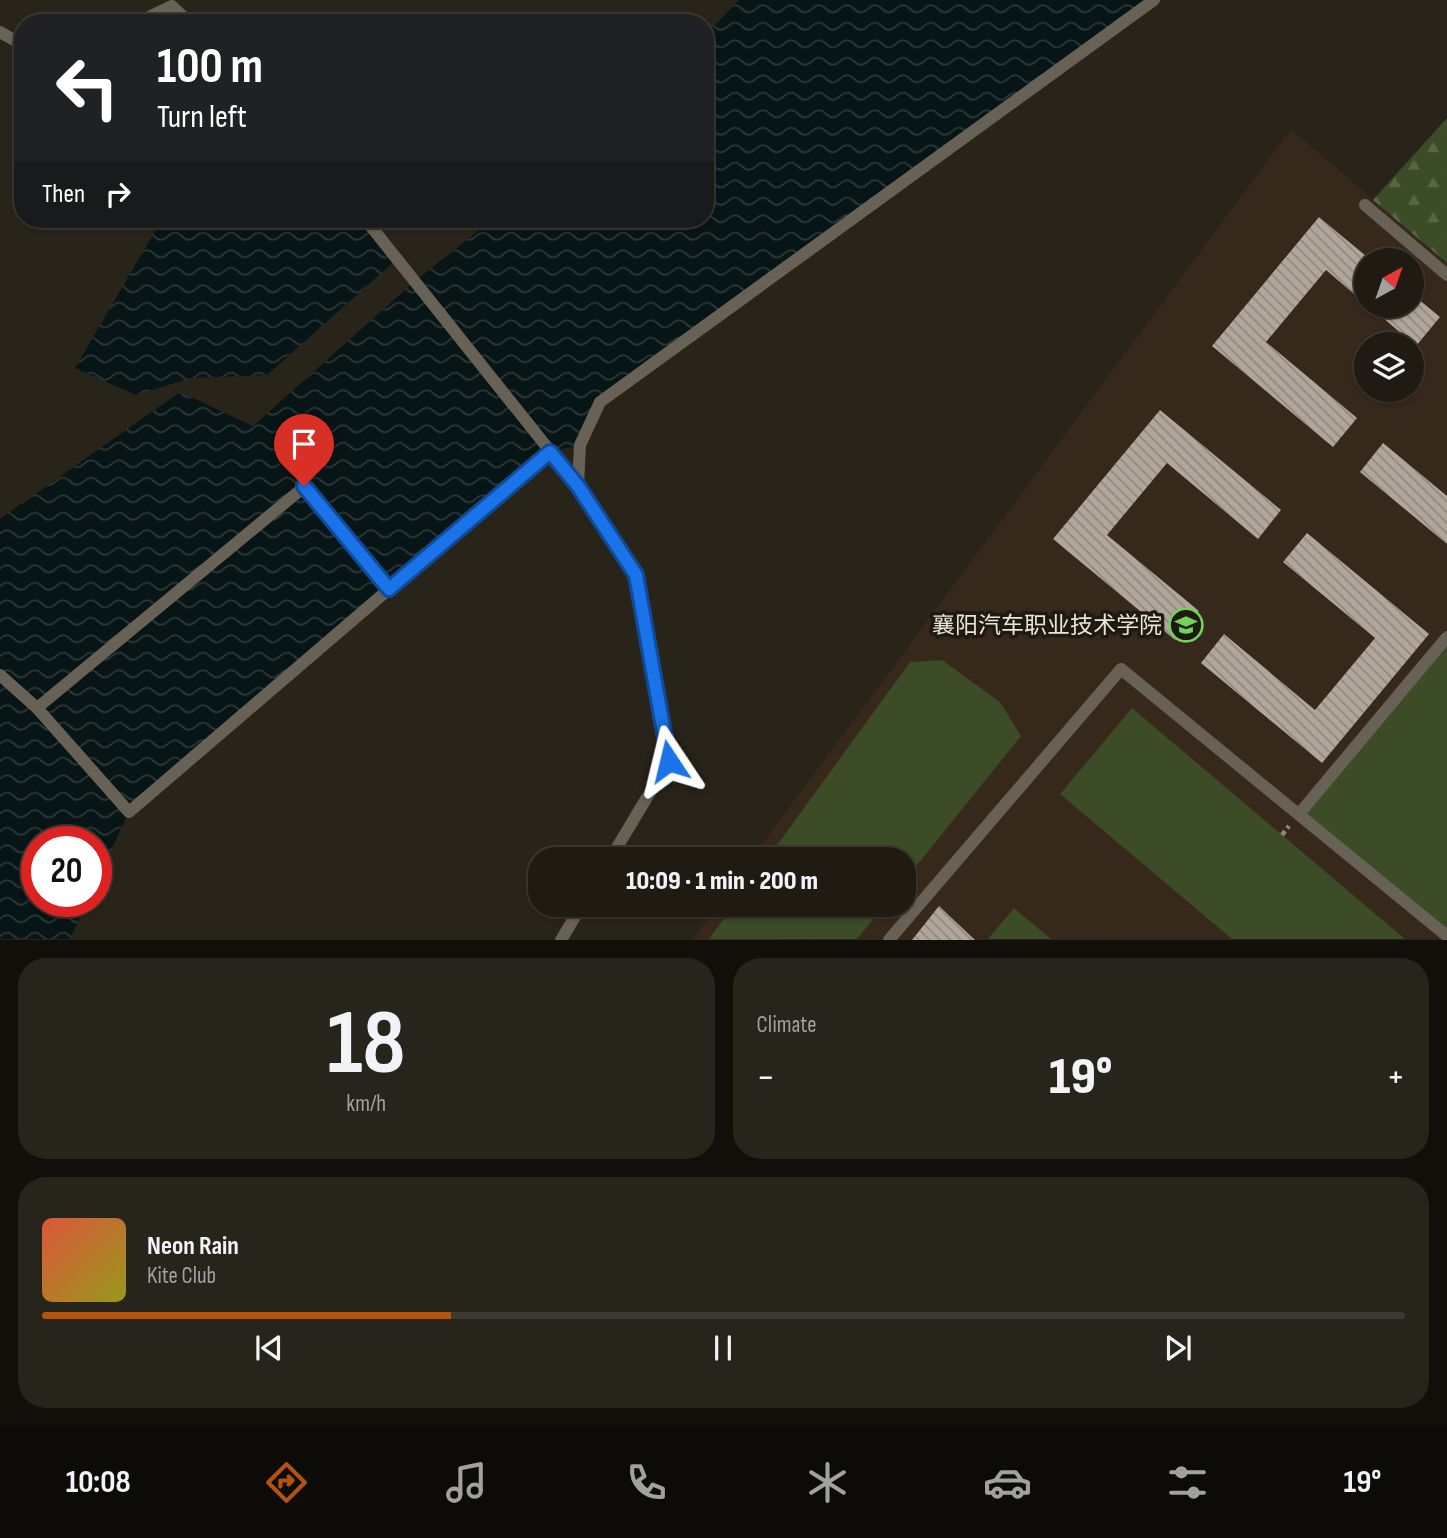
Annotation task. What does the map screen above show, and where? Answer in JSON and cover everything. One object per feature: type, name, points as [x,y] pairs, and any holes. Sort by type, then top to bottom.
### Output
[{"type":"lane","points":[[578,486],[580,445],[600,402],[1154,0]]},
{"type":"lane","points":[[156,14],[172,6],[180,14]]},
{"type":"lane","points":[[1365,205],[1447,275]]},
{"type":"lane","points":[[372,228],[578,486],[636,575],[669,761],[617,847]]},
{"type":"lane","points":[[0,675],[37,708],[129,812],[550,452]]},
{"type":"lane","points":[[37,708],[304,486],[389,589]]},
{"type":"lane","points":[[1299,814],[1447,637]]},
{"type":"lane","points":[[889,940],[1121,669],[1447,936]]},
{"type":"lane","points":[[561,940],[575,917]]},
{"type":"shaded area","name":"襄阳汽车职业技术学院","points":[[1291,129],[1447,263],[1447,939],[692,940],[709,917],[916,917],[916,847],[760,847]]},
{"type":"green space","points":[[1447,118],[1447,263],[1373,200]]},
{"type":"green space","points":[[1447,637],[1447,937],[1299,814]]},
{"type":"green space","points":[[942,660],[1000,702],[1021,736],[916,866],[916,847],[776,847],[910,662]]},
{"type":"green space","points":[[1132,708],[1405,939],[1232,939],[1060,794]]},
{"type":"green space","points":[[1014,908],[1051,939],[988,939]]},
{"type":"green space","points":[[725,917],[875,917],[857,939],[709,939]]},
{"type":"water","points":[[739,0],[1154,0],[600,402],[580,445],[550,452],[129,812],[112,849],[112,826],[21,826],[21,917],[80,917],[70,939],[0,939],[0,519],[180,392],[253,426],[415,281],[482,228],[714,228],[714,26]]},
{"type":"water","points":[[157,228],[372,228],[397,259],[267,375],[191,378],[136,395],[75,368]]},
{"type":"building","points":[[1319,217],[1356,248],[1354,248],[1354,294],[1326,270],[1266,342],[1357,418],[1333,447],[1212,346]]},
{"type":"building","points":[[1424,304],[1440,317],[1424,336],[1424,332],[1400,332],[1383,318],[1424,318]]},
{"type":"building","points":[[1160,410],[1281,510],[1258,539],[1167,463],[1107,535],[1199,611],[1175,640],[1053,539]]},
{"type":"building","points":[[1383,443],[1447,496],[1447,544],[1360,472]]},
{"type":"building","points":[[1307,533],[1429,634],[1322,763],[1201,663],[1224,634],[1315,710],[1375,638],[1283,562]]},
{"type":"building","points":[[939,906],[975,940],[912,940]]},
{"type":"place","name":"襄阳汽车职业技术学院","points":[[1186,625]]},
{"type":"route","points":[[304,486],[389,589],[550,452],[578,486],[636,575],[669,761]]}]
